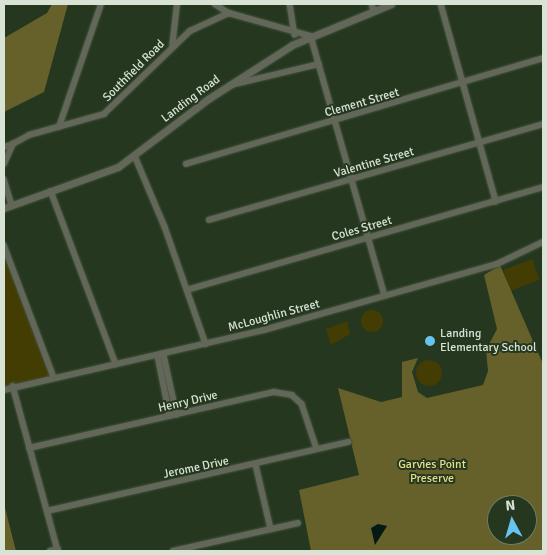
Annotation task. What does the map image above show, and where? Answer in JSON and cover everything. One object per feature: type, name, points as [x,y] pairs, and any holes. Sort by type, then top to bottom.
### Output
[{"type":"street","points":[[59,127],[101,4]]},
{"type":"street","points":[[172,48],[177,4]]},
{"type":"street","points":[[215,4],[229,13],[295,34],[311,36],[385,295]]},
{"type":"street","points":[[290,4],[295,34]]},
{"type":"street","name":"Landing Road","points":[[4,208],[101,174],[135,156],[228,85],[311,36],[373,7],[392,4]]},
{"type":"street","points":[[440,4],[496,201]]},
{"type":"street","name":"Southfield Road","points":[[4,148],[59,127],[104,114],[172,48],[202,23],[229,13]]},
{"type":"street","name":"Clement Street","points":[[186,164],[463,85],[543,58]]},
{"type":"street","points":[[228,85],[319,64]]},
{"type":"street","name":"Valentine Street","points":[[209,220],[543,124]]},
{"type":"street","points":[[4,164],[13,144]]},
{"type":"street","points":[[135,156],[206,344]]},
{"type":"street","points":[[4,179],[12,205]]},
{"type":"street","name":"Coles Street","points":[[187,290],[543,188]]},
{"type":"street","points":[[51,191],[116,364]]},
{"type":"street","name":"McLoughlin Street","points":[[4,390],[13,386],[206,344],[385,295],[497,264],[543,242]]},
{"type":"street","points":[[4,245],[54,377]]},
{"type":"street","points":[[161,355],[177,415]]},
{"type":"street","points":[[161,355],[170,416]]},
{"type":"street","points":[[13,386],[58,550],[50,551]]},
{"type":"street","name":"Henry Drive","points":[[29,448],[281,392],[298,399],[306,409],[318,449]]},
{"type":"street","name":"Jerome Drive","points":[[47,511],[256,465],[348,442]]},
{"type":"street","points":[[256,465],[271,529]]},
{"type":"street","points":[[172,551],[298,523]]},
{"type":"shaded area","points":[[8,258],[53,377],[4,390],[4,260]]},
{"type":"shaded area","points":[[532,259],[540,280],[511,291],[503,270]]},
{"type":"shaded area","points":[[368,310],[376,310],[383,317],[383,325],[376,332],[368,332],[361,325],[361,317]]},
{"type":"shaded area","points":[[347,321],[350,334],[331,345],[326,329]]},
{"type":"shaded area","points":[[429,360],[438,364],[442,373],[438,382],[429,386],[420,382],[416,373],[420,364]]},
{"type":"green space","points":[[52,4],[68,4],[44,92],[4,112],[4,38],[47,13]]},
{"type":"green space","name":"Garvies Point Preserve","points":[[500,265],[543,364],[543,551],[311,551],[299,490],[359,475],[338,388],[381,402],[402,397],[402,362],[418,358],[412,372],[418,392],[427,398],[483,385],[488,371],[486,350],[497,329],[484,275]]},
{"type":"green space","points":[[4,504],[16,551],[4,551]]},
{"type":"water","points":[[378,524],[387,526],[375,545],[371,528]]},
{"type":"place","name":"Landing Elementary School","points":[[430,341]]}]
